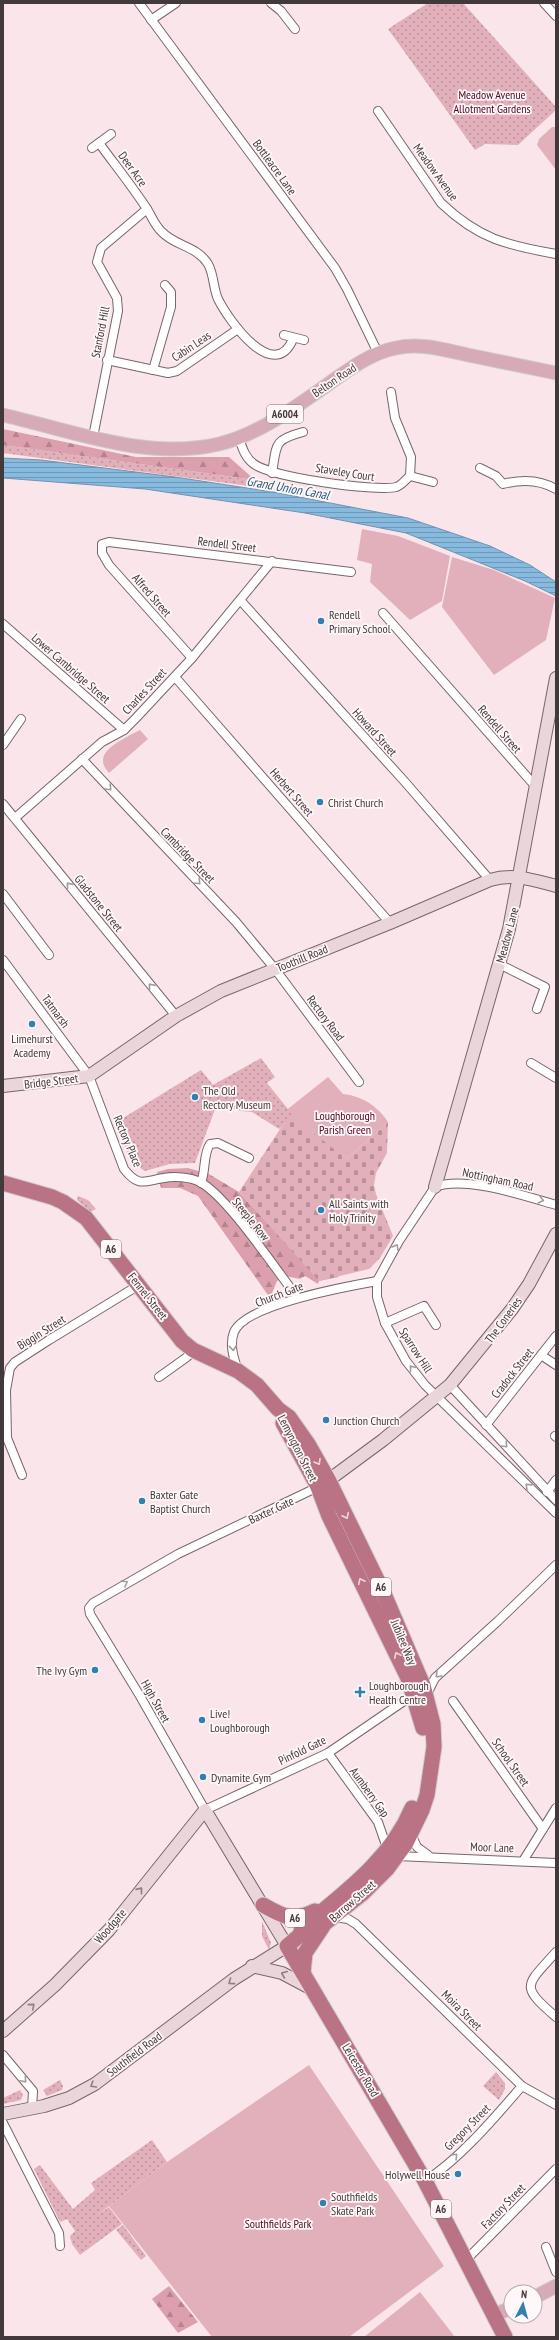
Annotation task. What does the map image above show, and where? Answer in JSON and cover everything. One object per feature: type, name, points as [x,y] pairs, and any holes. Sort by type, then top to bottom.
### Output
[{"type":"highway","name":"Fennel Street","points":[[3,1184],[52,1197],[77,1211],[86,1218],[182,1341],[193,1350]]},
{"type":"highway","name":"Lemyngton Street","points":[[193,1350],[238,1371],[257,1384],[278,1409],[282,1421],[323,1484]]},
{"type":"highway","name":"Jubilee Way","points":[[323,1484],[384,1594],[426,1696],[432,1724],[434,1747],[431,1776],[422,1810],[411,1834],[389,1847]]},
{"type":"highway","name":"Jubilee Way","points":[[323,1484],[328,1516],[408,1678],[424,1730],[422,1768],[417,1792],[407,1819],[389,1847]]},
{"type":"highway","name":"Barrow Street","points":[[287,1946],[328,1916],[352,1902],[386,1869],[389,1847]]},
{"type":"highway","name":"Barrow Street","points":[[328,1916],[389,1847]]},
{"type":"highway","name":"A6","points":[[262,1905],[282,1915],[300,1918],[328,1916]]},
{"type":"highway","name":"A6","points":[[303,1973],[305,1953],[312,1939],[328,1916]]},
{"type":"highway","name":"Leicester Road","points":[[287,1946],[425,2180],[467,2259],[505,2337]]},
{"type":"main road","name":"Belton Road","points":[[3,415],[135,446],[175,449],[219,444],[239,438],[278,418],[352,367],[378,353],[396,348],[416,346],[556,373]]},
{"type":"main road","name":"Meadow Lane","points":[[435,1187],[499,964],[520,876],[536,788],[553,713],[556,678]]},
{"type":"main road","name":"Toothill Road","points":[[93,1073],[176,1016],[221,991],[390,923],[490,880],[503,876],[520,876],[556,886]]},
{"type":"main road","name":"Bridge Street","points":[[3,1086],[93,1073]]},
{"type":"main road","name":"The Coneries","points":[[438,1396],[450,1385],[512,1309],[529,1284],[556,1234]]},
{"type":"main road","name":"Baxter Gate","points":[[323,1484],[438,1396]]},
{"type":"main road","name":"Leicester Road","points":[[205,1810],[287,1946]]},
{"type":"main road","name":"Woodgate","points":[[3,2031],[55,1985],[108,1930],[205,1810]]},
{"type":"main road","name":"Southfield Road","points":[[3,2114],[32,2109],[69,2098],[95,2084],[252,1966],[287,1946]]},
{"type":"main road","points":[[252,1966],[282,1972],[313,1990]]},
{"type":"main road","points":[[543,2293],[556,2286]]},
{"type":"main road","points":[[494,2315],[503,2311]]},
{"type":"street","name":"Bottleacre Lane","points":[[139,3],[335,268],[378,353]]},
{"type":"street","points":[[151,20],[176,3]]},
{"type":"street","points":[[271,3],[281,11],[295,29]]},
{"type":"street","points":[[544,3],[556,16]]},
{"type":"street","name":"Meadow Avenue","points":[[378,111],[441,203],[457,217],[483,234],[509,245],[556,254]]},
{"type":"street","points":[[92,148],[111,134]]},
{"type":"street","name":"Deer Acre","points":[[99,143],[147,209],[159,229],[167,238],[199,254],[209,265],[218,299],[238,328],[263,353],[271,356],[280,354],[288,349],[293,338]]},
{"type":"street","name":"Stanford Hill","points":[[92,437],[118,311],[117,298],[97,262],[101,248],[147,209]]},
{"type":"street","points":[[153,370],[171,307],[171,292],[165,285]]},
{"type":"street","name":"Cabin Leas","points":[[107,360],[168,373],[177,371],[238,328]]},
{"type":"street","points":[[284,335],[304,340]]},
{"type":"street","points":[[391,392],[395,418],[411,458],[410,476],[433,482]]},
{"type":"street","points":[[272,473],[276,446],[283,437],[303,432]]},
{"type":"street","name":"Staveley Court","points":[[239,438],[246,455],[254,464],[272,473],[376,489],[397,487],[410,476]]},
{"type":"street","points":[[480,468],[496,476],[503,484],[518,480],[538,481],[556,489]]},
{"type":"street","name":"Rendell Street","points":[[102,544],[109,542],[351,572]]},
{"type":"street","name":"Alfred Street","points":[[102,544],[102,553],[109,565],[192,658]]},
{"type":"street","name":"Charles Street","points":[[15,818],[102,742],[124,730],[192,658],[241,601],[272,561]]},
{"type":"street","name":"Howard Street","points":[[241,601],[405,782],[490,880]]},
{"type":"street","name":"Rendell Street","points":[[383,613],[536,788]]},
{"type":"street","name":"Lower Cambridge Street","points":[[3,624],[124,730]]},
{"type":"street","name":"Herbert Street","points":[[175,677],[390,923]]},
{"type":"street","points":[[3,745],[21,719]]},
{"type":"street","name":"Cambridge Street","points":[[82,759],[236,922],[275,969]]},
{"type":"street","name":"Gladstone Street","points":[[3,804],[176,1016]]},
{"type":"street","points":[[3,894],[49,955]]},
{"type":"street","name":"Tatmarsh","points":[[3,960],[93,1073]]},
{"type":"street","points":[[499,964],[545,987],[537,1009]]},
{"type":"street","name":"Rectory Road","points":[[275,969],[358,1082]]},
{"type":"street","points":[[531,1063],[556,1078]]},
{"type":"street","name":"Rectory Place","points":[[93,1073],[124,1169],[131,1178],[142,1183],[171,1178]]},
{"type":"street","points":[[201,1183],[206,1167],[206,1153],[210,1144],[218,1143],[249,1158]]},
{"type":"street","name":"Steeple Row","points":[[171,1178],[186,1178],[201,1183],[230,1210],[298,1298]]},
{"type":"street","name":"Nottingham Road","points":[[435,1187],[450,1182],[470,1184],[556,1204]]},
{"type":"street","points":[[377,1281],[399,1241],[435,1187]]},
{"type":"street","name":"Church Gate","points":[[238,1371],[232,1342],[235,1331],[238,1327],[258,1314],[298,1298],[324,1290],[377,1281]]},
{"type":"street","name":"Sparrow Hill","points":[[377,1281],[377,1297],[385,1323],[406,1360],[425,1385],[438,1396],[556,1513]]},
{"type":"street","name":"Biggin Street","points":[[22,1475],[7,1438],[6,1390],[10,1368],[15,1362],[49,1340],[139,1285]]},
{"type":"street","points":[[385,1323],[424,1306],[436,1325]]},
{"type":"street","name":"Cradock Street","points":[[486,1425],[556,1336]]},
{"type":"street","points":[[159,1377],[187,1357],[193,1350]]},
{"type":"street","points":[[541,1355],[556,1365]]},
{"type":"street","points":[[450,1385],[556,1500]]},
{"type":"street","points":[[547,1492],[556,1480]]},
{"type":"street","name":"Baxter Gate","points":[[92,1604],[178,1554],[323,1484]]},
{"type":"street","points":[[426,1696],[435,1678],[555,1565]]},
{"type":"street","name":"High Street","points":[[92,1604],[89,1608],[90,1614],[140,1696],[205,1810]]},
{"type":"street","name":"Pinfold Gate","points":[[205,1810],[328,1753],[404,1701]]},
{"type":"street","name":"School Street","points":[[453,1701],[543,1829]]},
{"type":"street","points":[[452,1715],[460,1710]]},
{"type":"street","name":"Aumberry Gap","points":[[328,1753],[378,1822],[389,1847]]},
{"type":"street","points":[[523,1861],[556,1808]]},
{"type":"street","points":[[411,1834],[417,1847],[428,1856]]},
{"type":"street","name":"Moor Lane","points":[[389,1847],[428,1856],[556,1863]]},
{"type":"street","points":[[352,1902],[356,1924]]},
{"type":"street","name":"Moira Street","points":[[328,1916],[348,1919],[356,1924],[522,2086],[556,2106]]},
{"type":"street","points":[[556,1952],[532,1981],[531,1993],[556,2017]]},
{"type":"street","points":[[3,2055],[33,2091],[32,2109]]},
{"type":"street","name":"Gregory Street","points":[[425,2180],[441,2170],[493,2119],[522,2086]]},
{"type":"street","points":[[3,2124],[59,2233],[60,2246]]},
{"type":"street","name":"Factory Street","points":[[467,2259],[556,2169]]},
{"type":"street","points":[[546,2247],[556,2272]]},
{"type":"green space","name":"Meadow Avenue Allotment Gardens","points":[[428,3],[463,3],[556,107],[556,110],[518,145],[485,144],[475,150],[388,29]]},
{"type":"green space","points":[[552,127],[556,127],[556,170],[537,145],[539,139]]},
{"type":"green space","points":[[3,429],[136,457],[229,457],[255,480],[3,445]]},
{"type":"green space","points":[[3,445],[255,480],[263,488],[3,453]]},
{"type":"green space","points":[[362,529],[398,536],[450,556],[442,601],[410,620],[370,582],[372,564],[357,560]]},
{"type":"green space","points":[[452,557],[494,570],[555,598],[546,640],[494,675],[442,607]]},
{"type":"green space","points":[[140,730],[148,739],[109,773],[104,765],[103,759],[106,753],[118,742]]},
{"type":"green space","points":[[261,1058],[275,1077],[267,1083],[288,1109],[316,1087],[319,1091],[301,1123],[293,1116],[279,1129],[252,1112],[241,1111],[217,1104],[195,1163],[170,1164],[145,1171],[134,1162],[126,1150],[115,1123],[201,1070],[213,1085]]},
{"type":"green space","name":"Loughborough Parish Green","points":[[328,1077],[343,1094],[357,1097],[369,1103],[384,1116],[388,1122],[347,1159],[304,1126],[288,1109]]},
{"type":"green space","points":[[293,1115],[347,1159],[388,1122],[387,1153],[376,1173],[374,1185],[376,1194],[393,1236],[380,1258],[369,1269],[319,1281],[239,1192],[282,1126]]},
{"type":"green space","points":[[188,1168],[209,1174],[239,1192],[283,1240],[339,1277],[319,1281],[318,1284],[305,1276],[300,1279],[285,1276],[277,1281],[270,1298],[198,1196],[180,1188],[161,1188],[157,1172],[168,1169]]},
{"type":"green space","points":[[78,1196],[88,1200],[96,1209],[90,1212],[77,1200]]},
{"type":"green space","points":[[262,1921],[271,1943],[269,1950],[262,1936]]},
{"type":"green space","name":"Southfields Park","points":[[309,2065],[444,2266],[349,2337],[212,2337],[109,2206],[167,2162]]},
{"type":"green space","points":[[496,2072],[505,2083],[505,2089],[499,2100],[483,2086]]},
{"type":"green space","points":[[60,2080],[63,2086],[62,2090],[47,2096],[43,2090]]},
{"type":"green space","points":[[20,2090],[23,2095],[21,2100],[3,2104],[3,2098]]},
{"type":"green space","points":[[152,2140],[167,2162],[96,2216],[109,2207],[122,2224],[80,2255],[72,2244],[70,2236],[75,2231],[67,2219],[60,2222],[34,2169],[40,2165],[73,2209],[95,2190],[91,2183]]},
{"type":"green space","points":[[123,2225],[146,2256],[141,2260],[116,2230]]},
{"type":"green space","points":[[169,2286],[198,2322],[178,2333],[152,2299]]},
{"type":"green space","points":[[420,2292],[455,2337],[364,2337]]},
{"type":"water","points":[[3,458],[41,460],[175,477],[273,492],[408,518],[490,546],[530,565],[556,582],[556,596],[525,581],[406,533],[305,513],[145,489],[3,478]]},
{"type":"place","name":"Rendell Primary School","points":[[321,621]]},
{"type":"place","name":"Christ Church","points":[[320,802]]},
{"type":"place","name":"Limehurst Academy","points":[[32,1024]]},
{"type":"place","name":"The Old Rectory Museum","points":[[195,1097]]},
{"type":"place","name":"All Saints with Holy Trinity","points":[[321,1210]]},
{"type":"place","name":"Junction Church","points":[[326,1420]]},
{"type":"place","name":"Baxter Gate Baptist Church","points":[[142,1501]]},
{"type":"place","name":"The Ivy Gym","points":[[95,1670]]},
{"type":"place","name":"Loughborough Health Centre","points":[[360,1692]]},
{"type":"place","name":"Live! Loughborough","points":[[202,1720]]},
{"type":"place","name":"Dynamite Gym","points":[[203,1777]]},
{"type":"place","name":"Holywell House","points":[[458,2174]]},
{"type":"place","name":"Southfields Skate Park","points":[[323,2203]]},
{"type":"water label","name":"Grand Union Canal","points":[[288,488]]}]
